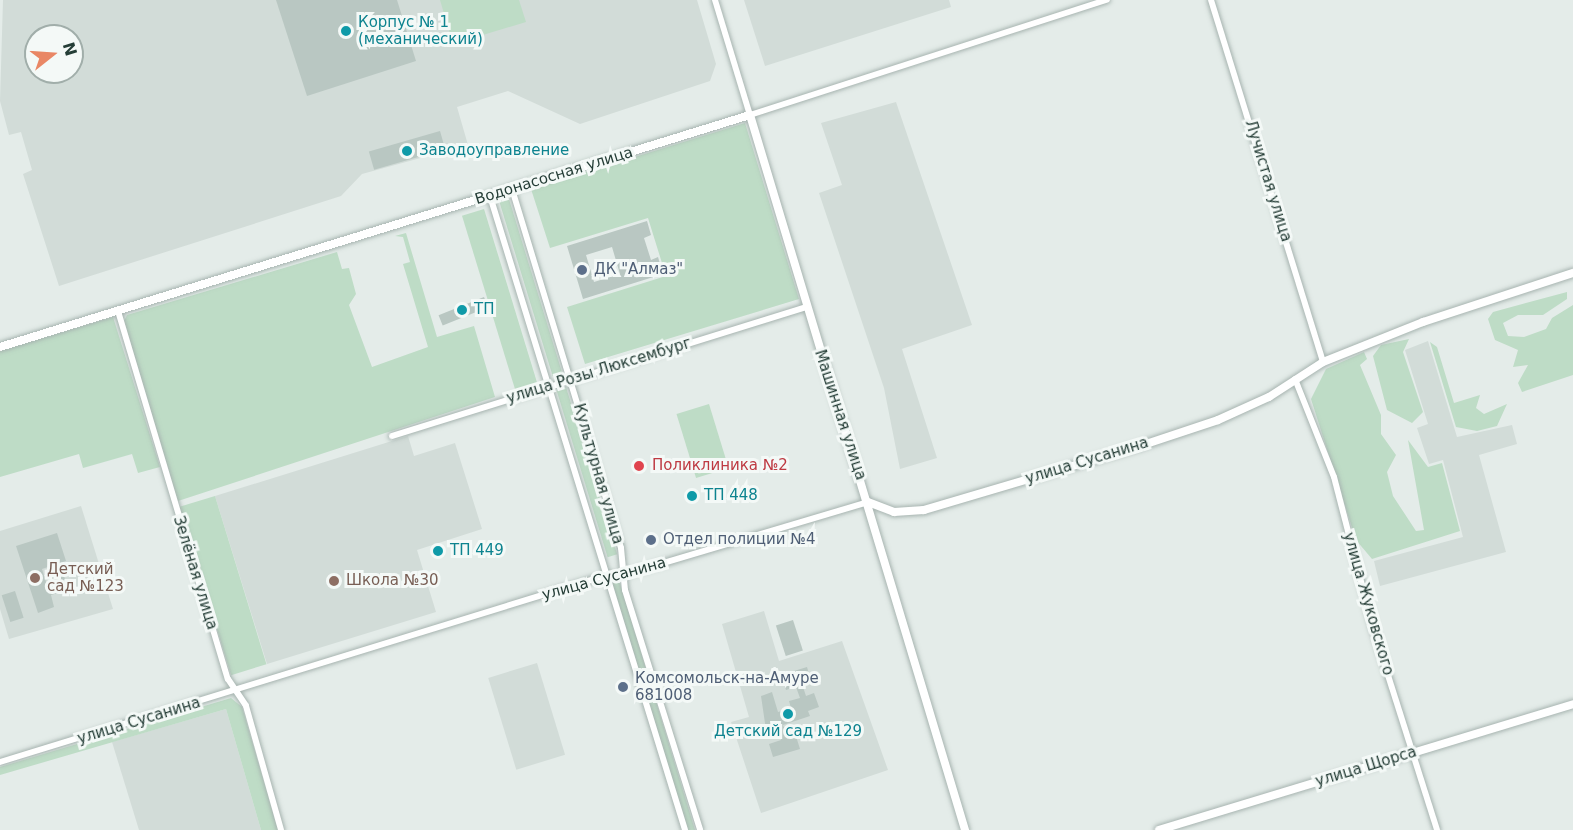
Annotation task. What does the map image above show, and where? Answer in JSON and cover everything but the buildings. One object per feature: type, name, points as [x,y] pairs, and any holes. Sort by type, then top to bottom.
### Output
[{"type":"street","name":"Машинная улица","points":[[715,0],[965,830]]},
{"type":"street","name":"Водонасосная улица","points":[[0,347],[750,115],[1107,0]]},
{"type":"street","name":"Лучистая улица","points":[[1211,0],[1323,362]]},
{"type":"street","name":"Культурная улица","points":[[512,189],[621,548],[623,575],[700,830]]},
{"type":"street","name":"Культурная улица","points":[[490,195],[685,830]]},
{"type":"street","name":"улица Сусанина","points":[[0,762],[235,692],[607,575],[623,575],[868,502],[894,512],[930,508],[1218,420],[1323,362],[1573,273]]},
{"type":"street","name":"улица Розы Люксембург","points":[[393,436],[806,307]]},
{"type":"street","name":"Зелёная улица","points":[[118,311],[235,692],[246,706],[281,830]]},
{"type":"street","name":"улица Жуковского","points":[[1295,379],[1334,477],[1373,628],[1437,830]]},
{"type":"street","name":"улица Щорса","points":[[1159,830],[1573,704]]},
{"type":"shaded area","points":[[3,0],[697,0],[716,64],[710,81],[580,124],[508,91],[457,107],[468,145],[362,174],[341,196],[59,286],[23,174],[32,170],[21,132],[9,135],[0,101]]},
{"type":"shaded area","points":[[744,0],[949,0],[951,7],[765,66]]},
{"type":"shaded area","points":[[896,102],[972,325],[902,349],[937,458],[900,469],[884,388],[819,193],[842,185],[821,123]]},
{"type":"shaded area","points":[[1428,341],[1457,437],[1512,425],[1517,444],[1479,455],[1506,552],[1380,586],[1374,561],[1463,537],[1443,460],[1429,464],[1417,428],[1428,424],[1405,350]]},
{"type":"shaded area","name":"Школа №30","points":[[408,436],[414,456],[455,443],[482,529],[417,550],[436,612],[267,664],[215,496]]},
{"type":"shaded area","points":[[81,506],[113,609],[9,639],[0,609],[0,531]]},
{"type":"shaded area","points":[[764,611],[779,661],[842,641],[888,770],[761,813],[731,722],[749,717],[722,624]]},
{"type":"shaded area","points":[[537,663],[565,755],[516,770],[488,678]]},
{"type":"shaded area","points":[[226,709],[261,830],[139,830],[112,742]]},
{"type":"green space","points":[[440,0],[519,0],[526,22],[453,44]]},
{"type":"green space","points":[[745,123],[799,299],[585,364],[567,307],[666,276],[648,218],[550,248],[531,189]]},
{"type":"green space","points":[[509,199],[562,373],[553,376],[499,202]]},
{"type":"green space","points":[[484,209],[538,385],[516,392],[462,216]]},
{"type":"green space","points":[[406,233],[437,337],[474,326],[495,397],[178,501],[124,321],[127,315],[337,252],[342,269],[349,268],[356,294],[349,305],[372,367],[428,347],[403,264],[410,262],[403,237],[395,236]]},
{"type":"green space","points":[[1567,292],[1567,299],[1543,315],[1518,315],[1503,323],[1508,336],[1524,337],[1546,329],[1552,318],[1573,305],[1573,375],[1522,392],[1518,383],[1528,365],[1513,367],[1518,350],[1495,340],[1488,319],[1493,312]]},
{"type":"green space","points":[[113,317],[160,467],[138,473],[132,454],[83,468],[79,454],[0,477],[0,351]]},
{"type":"green space","points":[[1409,339],[1403,352],[1423,412],[1412,423],[1387,410],[1373,356],[1381,345]]},
{"type":"green space","points":[[1430,342],[1437,347],[1454,403],[1480,395],[1476,408],[1484,414],[1507,404],[1497,426],[1477,431],[1456,427]]},
{"type":"green space","points":[[1364,352],[1367,359],[1360,365],[1381,415],[1381,434],[1396,455],[1387,472],[1393,496],[1416,531],[1424,530],[1408,440],[1428,467],[1442,463],[1460,531],[1372,559],[1356,540],[1311,399],[1326,369]]},
{"type":"green space","points":[[566,387],[617,554],[608,557],[556,390]]},
{"type":"green space","points":[[709,404],[729,468],[696,478],[676,414]]},
{"type":"green space","points":[[215,496],[266,664],[231,675],[180,507]]},
{"type":"green space","points":[[616,578],[619,580],[695,830],[688,830],[612,582]]},
{"type":"green space","points":[[231,698],[242,707],[278,830],[261,830],[226,709],[0,775],[0,767]]},
{"type":"place","name":"Корпус № 1 (механический)","points":[[346,31]]},
{"type":"place","name":"Заводоуправление","points":[[407,151]]},
{"type":"place","name":"ДК \"Алмаз\"","points":[[582,270]]},
{"type":"place","name":"ТП","points":[[462,310]]},
{"type":"place","name":"Поликлиника №2","points":[[639,466]]},
{"type":"place","name":"ТП 448","points":[[692,496]]},
{"type":"place","name":"Отдел полиции №4","points":[[651,540]]},
{"type":"place","name":"ТП 449","points":[[438,551]]},
{"type":"place","name":"Детский сад №123","points":[[35,578]]},
{"type":"place","name":"Школа №30","points":[[334,581]]},
{"type":"place","name":"Комсомольск-на-Амуре 681008","points":[[623,687]]},
{"type":"place","name":"Детский сад №129","points":[[788,714]]}]
